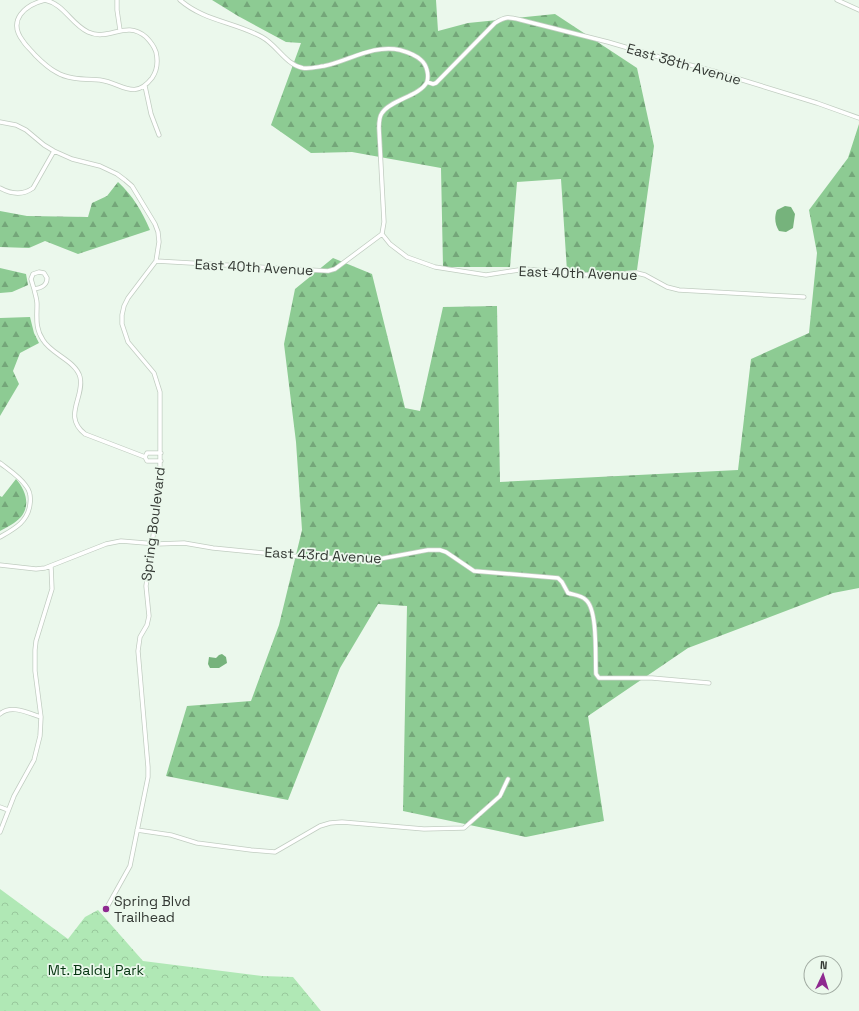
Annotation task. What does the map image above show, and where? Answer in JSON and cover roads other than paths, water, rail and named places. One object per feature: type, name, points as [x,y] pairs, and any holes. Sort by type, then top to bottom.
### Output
[{"type":"street","points":[[45,0],[53,2],[82,28],[90,32],[107,34],[120,30],[129,29],[148,39],[154,48],[157,58],[156,69],[152,78],[145,86],[136,90],[107,81],[65,76],[56,73],[46,66],[22,40],[18,32],[17,23],[25,8],[45,0]]},
{"type":"street","points":[[117,0],[120,30]]},
{"type":"street","points":[[180,0],[197,13],[263,37],[292,63],[302,68],[313,68],[332,64],[373,50],[387,48],[396,49],[411,54],[424,62],[428,79],[423,88],[383,110],[380,118],[379,128],[384,222],[382,234]]},
{"type":"street","points":[[837,0],[859,10]]},
{"type":"street","name":"East 38th Avenue","points":[[427,82],[433,84],[436,83],[496,23],[506,17],[608,42],[713,71],[817,103],[859,118]]},
{"type":"street","points":[[145,86],[151,114],[159,135]]},
{"type":"street","name":"Spring Boulevard","points":[[0,122],[16,125],[26,130],[54,152],[72,159],[100,166],[117,174],[132,186],[155,224],[158,232],[159,242],[156,261],[128,298],[124,306],[122,324],[128,342],[154,373],[160,392],[160,486],[150,544],[146,586],[149,616],[147,626],[140,637],[138,651],[148,772],[128,870],[106,909]]},
{"type":"street","points":[[0,188],[18,194],[27,192],[33,188],[54,152]]},
{"type":"street","name":"East 40th Avenue","points":[[156,261],[328,271],[335,269],[376,240],[382,234],[398,251],[407,257],[435,267],[476,274],[491,275],[525,269],[588,275],[637,273],[667,287],[679,290],[804,297]]},
{"type":"street","points":[[376,240],[383,239],[388,241]]},
{"type":"street","points":[[34,289],[43,287],[46,283],[47,278],[44,273],[39,272],[33,274],[31,279],[37,303],[36,321],[38,331],[43,341],[49,348],[74,367],[80,377],[75,412],[76,424],[80,430],[85,434],[145,457],[147,461],[161,461]]},
{"type":"street","points":[[145,457],[146,453],[161,453]]},
{"type":"street","points":[[0,463],[25,484],[29,491],[31,500],[29,511],[24,521],[0,537]]},
{"type":"street","name":"East 43rd Avenue","points":[[0,565],[36,569],[51,566],[114,541],[150,544],[184,543],[213,548],[292,556],[374,560],[428,550],[440,550],[446,552],[474,571],[558,578],[568,593],[583,598],[589,604],[594,623],[596,674],[599,678],[652,678],[710,682]]},
{"type":"street","points":[[0,832],[8,810],[36,755],[40,735],[41,717],[35,671],[35,650],[36,640],[52,589],[51,566]]},
{"type":"street","points":[[0,714],[7,709],[12,708],[41,717]]},
{"type":"street","points":[[137,830],[171,835],[197,843],[275,852],[320,826],[330,823],[342,822],[424,829],[464,828],[500,796],[508,779]]},
{"type":"street","points":[[0,807],[8,810]]},
{"type":"place","name":"Spring Blvd Trailhead","points":[[106,909]]},
{"type":"park label","name":"Mt. Baldy Park","points":[[96,970]]}]
